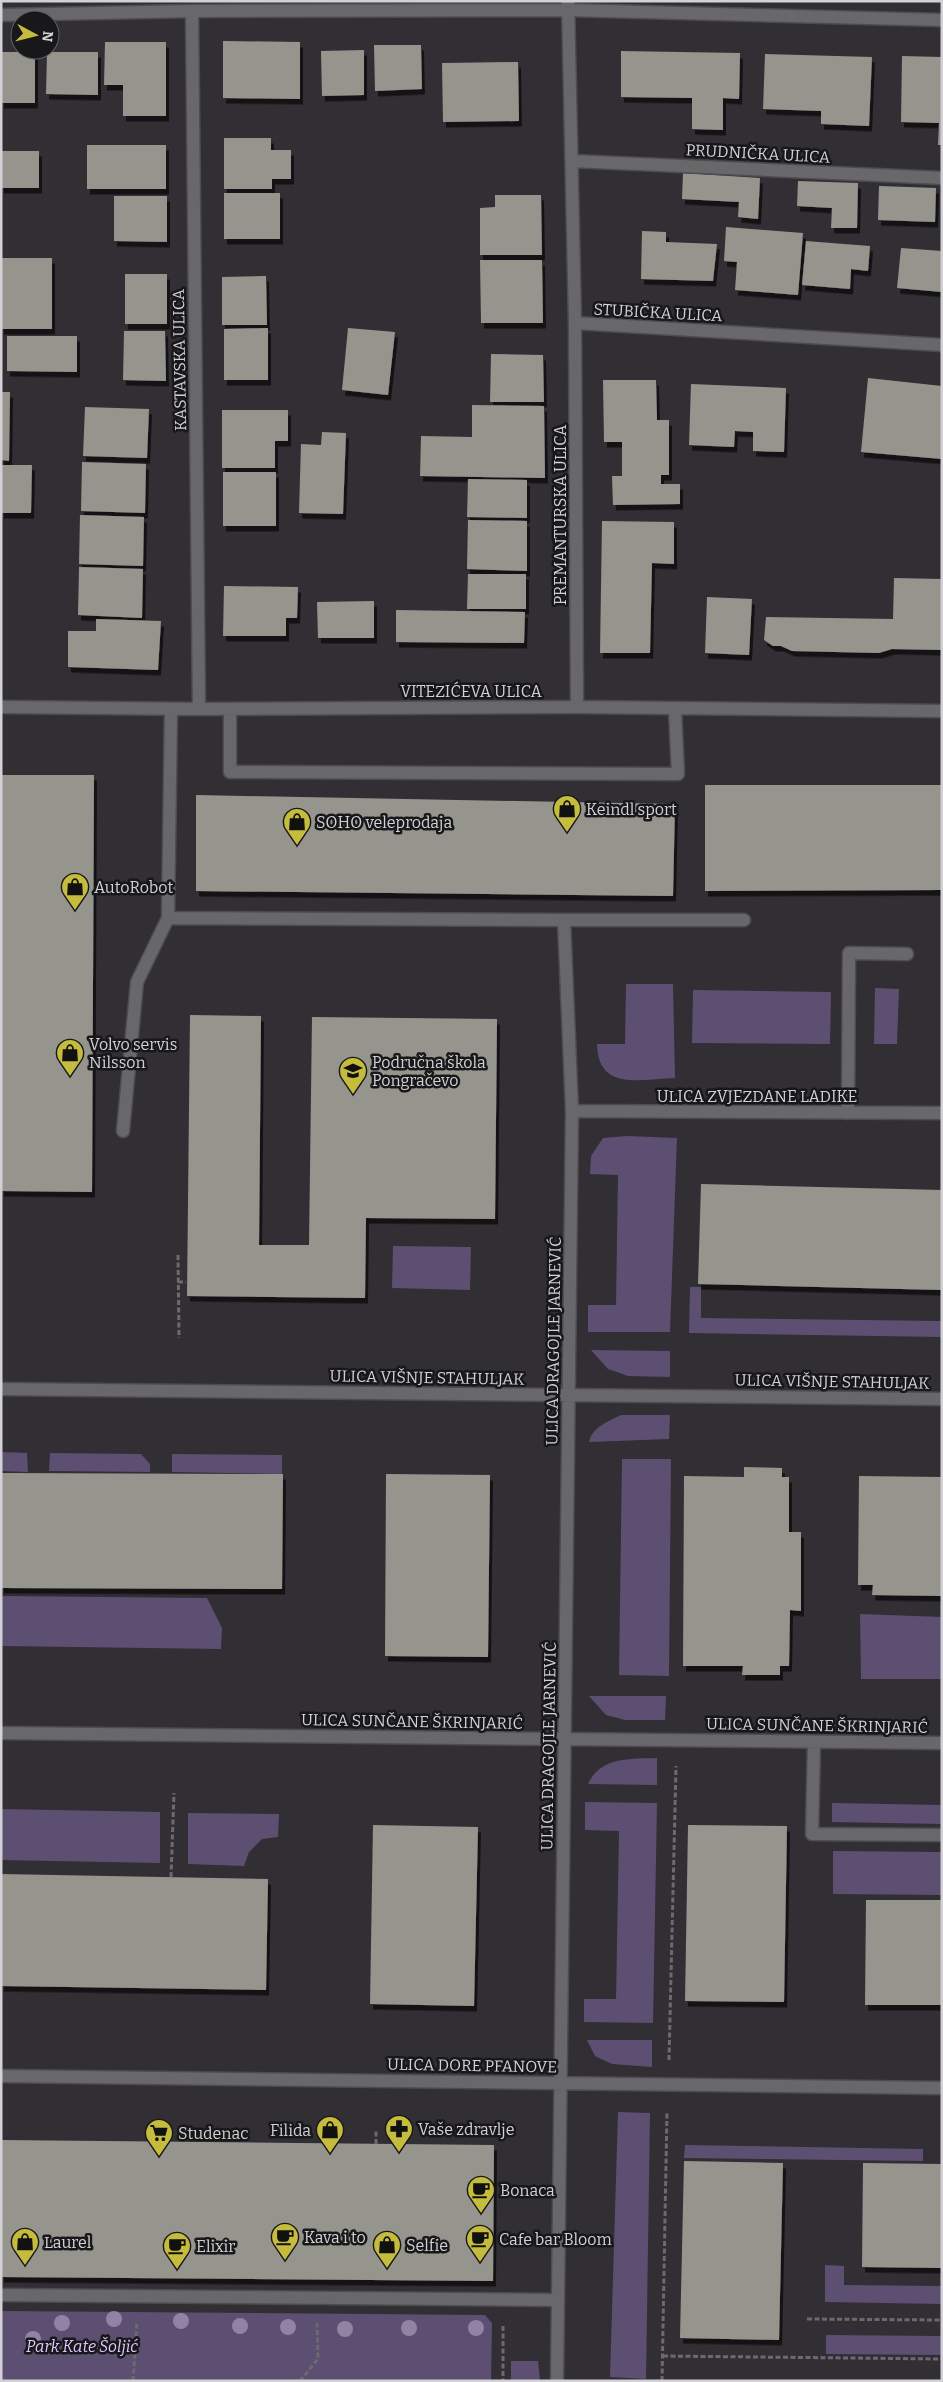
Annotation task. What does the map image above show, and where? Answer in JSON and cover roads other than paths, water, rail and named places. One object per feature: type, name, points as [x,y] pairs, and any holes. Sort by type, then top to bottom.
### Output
[{"type":"street","points":[[1,15],[568,5],[942,20]]},
{"type":"street","name":"STUBIČKA ULICA","points":[[568,5],[575,324],[942,345]]},
{"type":"street","name":"KASTAVSKA ULICA","points":[[192,11],[199,709]]},
{"type":"street","name":"PRUDNIČKA ULICA","points":[[572,161],[942,178]]},
{"type":"street","name":"PREMANTURSKA ULICA","points":[[575,324],[577,707]]},
{"type":"street","name":"VITEZIĆEVA ULICA","points":[[1,707],[230,709],[577,707],[942,711]]},
{"type":"street","points":[[123,1131],[137,982],[168,918],[171,709]]},
{"type":"street","points":[[230,709],[230,772],[678,774],[676,709]]},
{"type":"street","points":[[168,918],[744,920]]},
{"type":"street","name":"ULICA DRAGOJLE JARNEVIĆ","points":[[557,2381],[572,1111],[564,920]]},
{"type":"street","points":[[848,1113],[849,954],[906,954]]},
{"type":"street","name":"ULICA ZVJEZDANE LADIKE","points":[[572,1111],[942,1114]]},
{"type":"street","name":"ULICA VIŠNJE STAHULJAK","points":[[1,1389],[942,1399]]},
{"type":"street","name":"ULICA SUNČANE ŠKRINJARIĆ","points":[[1,1732],[942,1743]]},
{"type":"street","points":[[814,1742],[812,1834],[942,1836]]},
{"type":"street","name":"ULICA DORE PFANOVE","points":[[1,2076],[942,2088]]},
{"type":"street","points":[[1,2295],[503,2298],[558,2300]]},
{"type":"place","name":"Keindl sport","points":[[567,833]]},
{"type":"place","name":"SOHO veleprodaja","points":[[297,846]]},
{"type":"place","name":"AutoRobot","points":[[75,911]]},
{"type":"place","name":"Volvo servis Nilsson","points":[[70,1077]]},
{"type":"place","name":"Područna škola Pongračevo","points":[[353,1095]]},
{"type":"place","name":"Vaše zdravlje","points":[[399,2153]]},
{"type":"place","name":"Filida","points":[[330,2154]]},
{"type":"place","name":"Studenac","points":[[159,2157]]},
{"type":"place","name":"Bonaca","points":[[481,2214]]},
{"type":"place","name":"Kava i to","points":[[285,2261]]},
{"type":"place","name":"Cafe bar Bloom","points":[[480,2263]]},
{"type":"place","name":"Laurel","points":[[25,2266]]},
{"type":"place","name":"Selfie","points":[[387,2269]]},
{"type":"place","name":"Elixir","points":[[177,2270]]},
{"type":"park label","name":"Park Kate Šoljić","points":[[82,2346]]}]
